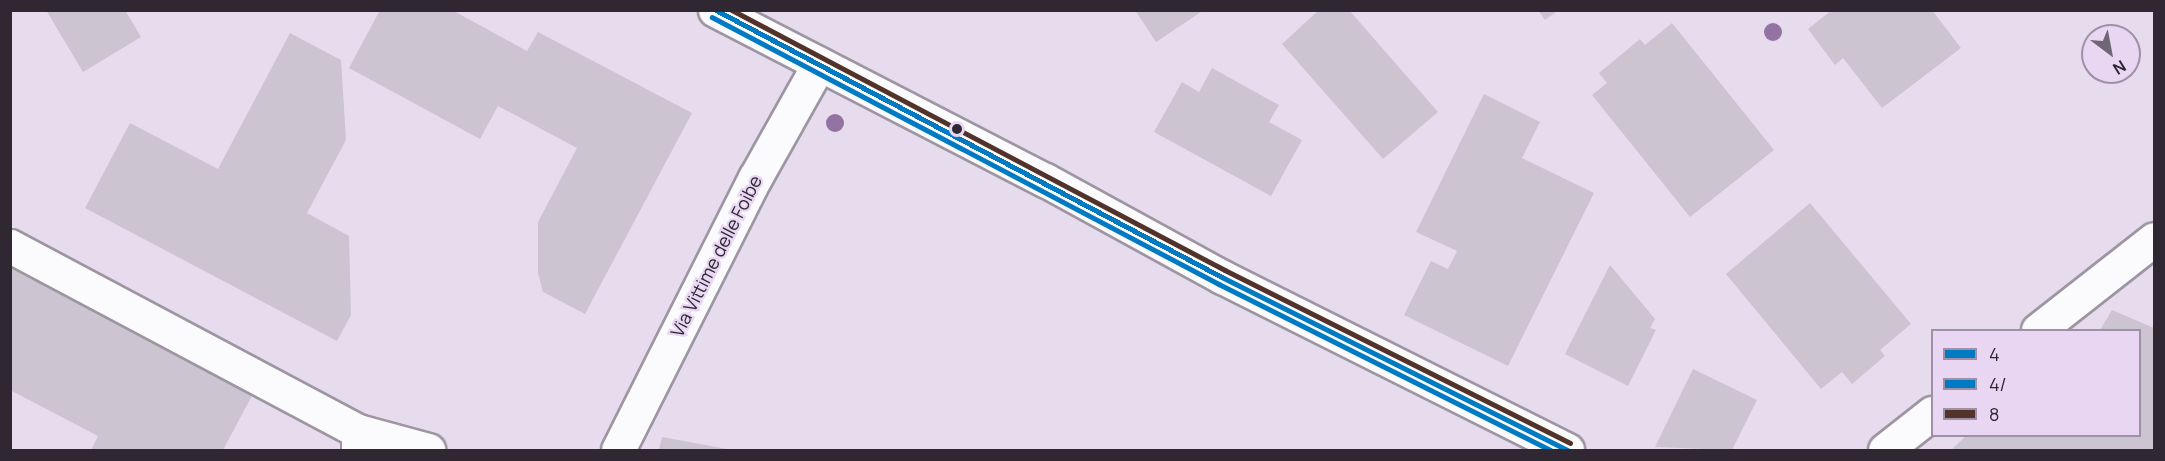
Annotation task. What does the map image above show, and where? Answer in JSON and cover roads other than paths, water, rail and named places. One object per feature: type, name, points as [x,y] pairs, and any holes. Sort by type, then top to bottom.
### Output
[{"type":"street","points":[[715,10],[1222,277],[1567,450]]},
{"type":"street","name":"Via Vittime delle Foibe","points":[[618,450],[755,178],[819,64]]},
{"type":"street","points":[[2039,329],[2154,239]]},
{"type":"street","points":[[10,246],[358,441],[428,450]]},
{"type":"street","points":[[1885,450],[1931,414]]}]
